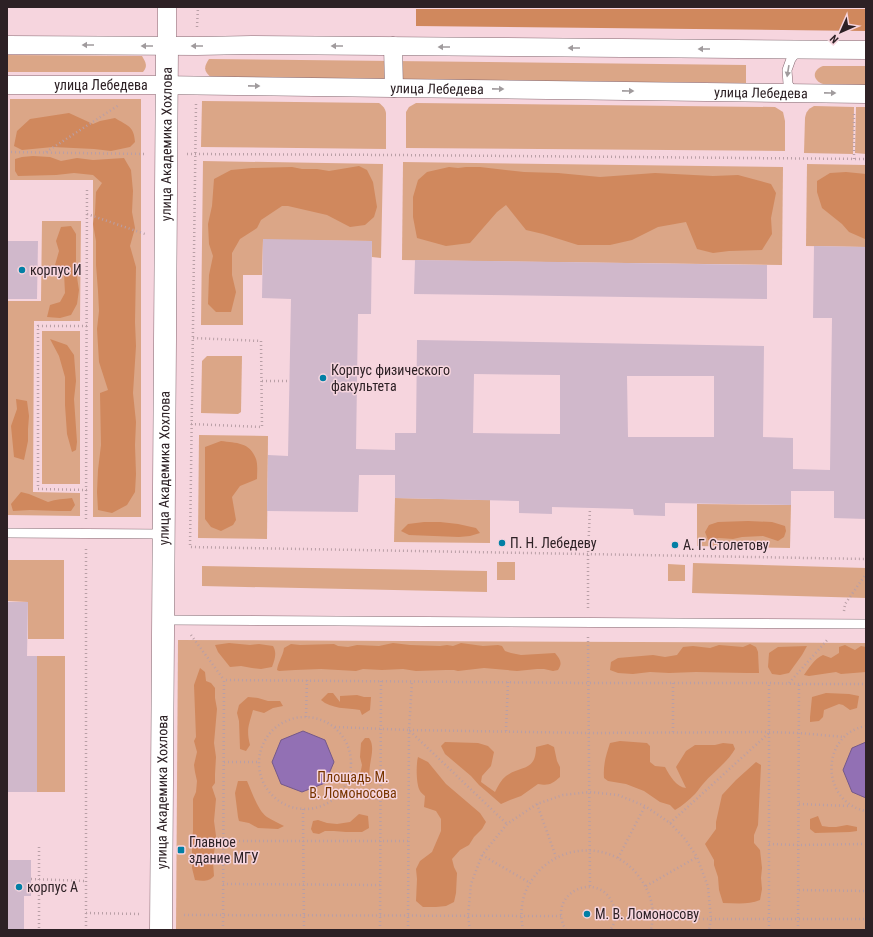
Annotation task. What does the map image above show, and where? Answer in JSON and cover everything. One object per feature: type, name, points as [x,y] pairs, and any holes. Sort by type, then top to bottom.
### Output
[{"type":"street","name":"улица Академика Хохлова","points":[[161,930],[167,7]]},
{"type":"street","points":[[7,45],[252,45],[866,50]]},
{"type":"street","points":[[393,46],[394,88]]},
{"type":"street","name":"улица Лебедева","points":[[7,85],[197,85],[794,93],[860,100]]},
{"type":"lane","points":[[794,93],[788,84],[787,70],[791,59],[798,50]]},
{"type":"lane","points":[[7,533],[164,534]]},
{"type":"lane","points":[[163,620],[866,624]]},
{"type":"path","points":[[197,46],[198,7]]},
{"type":"path","points":[[197,85],[190,547],[866,559]]},
{"type":"path","points":[[854,159],[860,100]]},
{"type":"path","points":[[45,153],[119,105]]},
{"type":"path","points":[[7,152],[866,159]]},
{"type":"path","points":[[86,930],[87,189]]},
{"type":"path","points":[[87,214],[150,235]]},
{"type":"path","points":[[87,326],[38,326],[38,489],[87,490]]},
{"type":"path","points":[[191,424],[262,427],[261,341],[193,338]]},
{"type":"path","points":[[262,381],[289,381]]},
{"type":"path","points":[[590,508],[588,554],[590,887]]},
{"type":"path","points":[[788,683],[841,624],[845,604],[866,574]]},
{"type":"path","points":[[189,632],[224,680],[223,930]]},
{"type":"path","points":[[224,680],[866,684]]},
{"type":"path","points":[[306,717],[307,680]]},
{"type":"path","points":[[380,930],[381,681]]},
{"type":"path","points":[[408,930],[409,730],[412,681]]},
{"type":"path","points":[[506,731],[508,681]]},
{"type":"path","points":[[673,683],[673,733]]},
{"type":"path","points":[[769,683],[769,930]]},
{"type":"path","points":[[798,930],[799,684]]},
{"type":"path","points":[[335,727],[346,744],[350,757],[350,772],[345,785],[336,796],[326,804],[315,808],[303,809],[289,806],[276,800],[267,789],[260,776],[258,762],[261,748],[268,735],[279,725],[292,719],[306,717],[318,719],[335,727],[381,729],[589,733],[769,732],[844,737]]},
{"type":"path","points":[[851,806],[841,797],[834,786],[831,773],[832,760],[836,748],[844,737],[853,731],[866,726]]},
{"type":"path","points":[[409,730],[506,824]]},
{"type":"path","points":[[670,823],[769,732]]},
{"type":"path","points":[[224,762],[258,762]]},
{"type":"path","points":[[470,930],[468,916],[471,884],[482,855],[506,824],[537,804],[563,795],[590,792],[618,796],[645,806],[670,823],[685,839],[697,858],[708,887],[711,919],[709,930]]},
{"type":"path","points":[[336,796],[380,799]]},
{"type":"path","points":[[537,804],[556,857]]},
{"type":"path","points":[[799,804],[851,806],[866,811]]},
{"type":"path","points":[[618,858],[645,806]]},
{"type":"path","points":[[303,809],[304,930]]},
{"type":"path","points":[[223,841],[409,841]]},
{"type":"path","points":[[769,844],[866,844]]},
{"type":"path","points":[[39,847],[39,930]]},
{"type":"path","points":[[523,930],[521,916],[523,899],[530,883],[541,868],[556,857],[572,852],[590,850],[604,852],[618,858],[635,870],[646,886],[652,902],[653,919],[651,930]]},
{"type":"path","points":[[482,855],[530,883]]},
{"type":"path","points":[[646,886],[697,858]]},
{"type":"path","points":[[31,879],[86,881]]},
{"type":"path","points":[[223,884],[380,885]]},
{"type":"path","points":[[566,930],[561,916],[562,907],[566,898],[572,892],[581,888],[590,887],[599,889],[607,894],[612,901],[615,910],[615,919],[610,930]]},
{"type":"path","points":[[799,890],[866,891]]},
{"type":"path","points":[[86,913],[141,914]]},
{"type":"path","points":[[184,915],[561,916]]},
{"type":"path","points":[[615,919],[866,919]]},
{"type":"green space","points":[[7,55],[142,56],[146,66],[143,72],[7,72]]},
{"type":"green space","points":[[209,59],[746,65],[746,83],[212,78],[205,70]]},
{"type":"green space","points":[[823,66],[866,66],[866,85],[823,84],[815,78],[815,72]]},
{"type":"green space","points":[[10,99],[141,99],[141,517],[93,517],[93,180],[10,180]]},
{"type":"green space","points":[[202,101],[379,103],[384,107],[386,113],[386,149],[201,147]]},
{"type":"green space","points":[[416,103],[775,107],[783,112],[785,121],[785,151],[406,148],[406,112],[409,107]]},
{"type":"green space","points":[[814,106],[854,107],[853,154],[804,153],[805,116]]},
{"type":"green space","points":[[856,107],[866,107],[866,154],[855,153]]},
{"type":"green space","points":[[203,161],[383,164],[381,258],[372,257],[372,241],[263,240],[262,275],[243,275],[243,325],[201,325]]},
{"type":"green space","points":[[403,162],[783,167],[782,265],[402,260]]},
{"type":"green space","points":[[807,164],[866,165],[866,247],[806,246]]},
{"type":"green space","points":[[42,221],[81,221],[80,321],[34,321],[33,492],[80,493],[80,516],[7,515],[7,301],[41,301]]},
{"type":"green space","points":[[42,331],[80,331],[80,484],[42,484]]},
{"type":"green space","points":[[207,356],[242,356],[241,412],[238,414],[201,413],[202,361]]},
{"type":"green space","points":[[199,435],[268,436],[267,539],[198,538]]},
{"type":"green space","points":[[395,498],[490,500],[490,543],[394,542]]},
{"type":"green space","points":[[697,504],[791,505],[790,548],[697,546]]},
{"type":"green space","points":[[7,560],[64,560],[64,639],[28,639],[28,602],[7,601]]},
{"type":"green space","points":[[497,562],[515,562],[515,580],[497,580]]},
{"type":"green space","points":[[693,563],[866,568],[866,598],[692,593]]},
{"type":"green space","points":[[668,564],[685,565],[685,581],[668,581]]},
{"type":"green space","points":[[202,566],[487,571],[487,592],[202,586]]},
{"type":"green space","name":"Площадь М. В. Ломоносова","points":[[178,640],[866,643],[866,930],[176,930]]},
{"type":"green space","points":[[37,656],[65,656],[65,792],[37,792]]},
{"type":"shaded area","points":[[416,9],[866,9],[866,31],[416,26]]},
{"type":"shaded area","points":[[69,113],[93,124],[115,118],[132,129],[135,142],[130,147],[111,151],[53,147],[22,150],[14,146],[17,131],[30,119]]},
{"type":"shaded area","points":[[33,156],[50,157],[61,161],[77,158],[93,160],[124,158],[131,170],[133,191],[132,212],[135,228],[130,246],[136,267],[136,346],[133,393],[136,422],[136,474],[135,492],[127,505],[112,513],[98,510],[97,492],[101,445],[100,393],[108,390],[99,362],[97,329],[99,311],[96,241],[93,224],[96,192],[102,183],[93,175],[74,173],[18,176],[15,171],[15,159]]},
{"type":"shaded area","points":[[359,166],[367,170],[373,182],[377,207],[374,217],[365,225],[350,227],[327,215],[282,206],[261,220],[257,228],[240,239],[232,253],[232,275],[236,292],[231,312],[216,312],[208,304],[209,275],[213,256],[209,244],[208,224],[212,206],[214,179],[231,170],[252,168],[292,167],[329,171]]},
{"type":"shaded area","points":[[449,167],[480,167],[524,172],[558,173],[600,177],[655,173],[713,176],[738,175],[771,184],[776,193],[771,218],[772,234],[762,250],[713,253],[697,249],[686,222],[658,227],[632,240],[610,245],[578,245],[526,230],[506,205],[497,212],[470,243],[446,246],[417,238],[413,217],[413,197],[418,180],[427,172]]},
{"type":"shaded area","points":[[846,172],[866,174],[866,239],[849,232],[842,224],[822,208],[817,192],[817,181],[830,173]]},
{"type":"shaded area","points":[[71,226],[76,234],[76,271],[79,290],[77,304],[71,315],[60,318],[47,317],[50,305],[60,302],[65,293],[64,273],[55,265],[59,251],[56,241],[61,227]]},
{"type":"shaded area","points":[[50,339],[67,345],[74,355],[76,381],[74,399],[77,442],[76,450],[72,452],[67,434],[65,377],[59,356]]},
{"type":"shaded area","points":[[16,399],[27,401],[29,416],[28,441],[24,460],[14,457],[11,426],[17,409]]},
{"type":"shaded area","points":[[221,441],[242,444],[250,449],[256,459],[257,479],[240,486],[232,497],[236,520],[233,525],[221,531],[211,527],[205,519],[205,447]]},
{"type":"shaded area","points":[[21,492],[48,502],[72,498],[75,505],[71,511],[13,511],[11,504]]},
{"type":"shaded area","points":[[424,522],[458,524],[476,528],[480,533],[459,537],[409,535],[401,531],[408,524]]},
{"type":"shaded area","points":[[718,522],[772,522],[785,526],[786,531],[784,537],[778,541],[763,536],[708,540],[705,532],[709,525]]},
{"type":"shaded area","points":[[229,643],[273,646],[275,656],[272,667],[261,669],[241,666],[230,667],[218,652],[215,645]]},
{"type":"shaded area","points":[[393,643],[440,646],[453,646],[461,643],[483,646],[498,645],[502,646],[505,651],[521,655],[555,653],[561,663],[558,670],[553,671],[544,669],[517,671],[484,668],[458,671],[416,671],[403,669],[363,669],[356,671],[321,669],[277,670],[284,648],[291,644],[334,644],[348,647],[357,645],[379,646]]},
{"type":"shaded area","points":[[750,644],[756,647],[758,652],[759,673],[650,672],[633,674],[618,673],[610,670],[611,662],[618,658],[653,655],[665,657],[677,655],[683,647],[693,646],[710,648],[719,645],[743,647]]},
{"type":"shaded area","points":[[845,645],[855,650],[861,646],[866,647],[866,672],[841,674],[836,672],[809,676],[804,675],[817,659],[823,655],[831,658],[839,653],[839,647]]},
{"type":"shaded area","points":[[807,646],[789,673],[780,675],[772,674],[768,667],[769,653],[778,647]]},
{"type":"shaded area","points":[[200,668],[205,672],[206,681],[211,683],[215,688],[217,709],[214,743],[216,757],[215,783],[212,787],[216,799],[214,821],[216,836],[213,862],[214,876],[203,881],[195,880],[192,868],[193,799],[196,792],[197,781],[194,765],[197,752],[194,741],[196,737],[194,685]]},
{"type":"shaded area","points":[[328,693],[333,693],[340,702],[340,696],[357,695],[371,697],[370,710],[362,715],[360,710],[339,708],[329,705],[321,700]]},
{"type":"shaded area","points":[[826,693],[859,696],[857,708],[850,710],[839,704],[824,710],[823,717],[819,721],[810,722],[812,697]]},
{"type":"shaded area","points":[[248,697],[268,701],[280,701],[283,706],[273,708],[264,713],[253,710],[248,731],[250,745],[246,751],[240,749],[239,721],[237,713],[239,705]]},
{"type":"shaded area","points":[[303,731],[325,740],[334,762],[325,783],[302,792],[281,784],[272,762],[281,740]]},
{"type":"shaded area","points":[[365,738],[369,738],[372,748],[369,772],[372,782],[370,784],[358,785],[357,781],[362,765],[360,757],[361,743]]},
{"type":"shaded area","points":[[620,741],[647,743],[650,746],[650,762],[655,766],[665,767],[679,786],[686,788],[676,767],[686,751],[695,745],[715,745],[723,743],[733,744],[735,749],[728,759],[695,794],[675,810],[670,805],[660,802],[644,791],[626,784],[608,781],[604,778],[605,760],[610,743]]},
{"type":"shaded area","points":[[445,742],[478,743],[488,746],[494,752],[491,766],[482,776],[481,782],[495,792],[501,781],[506,776],[527,767],[533,761],[536,747],[548,744],[554,747],[560,767],[560,777],[550,784],[538,784],[521,796],[501,804],[445,754],[441,746]]},
{"type":"shaded area","points":[[866,742],[866,798],[852,792],[843,770],[852,748]]},
{"type":"shaded area","points":[[418,757],[428,762],[446,784],[480,813],[486,822],[469,845],[460,850],[452,859],[457,873],[456,893],[454,902],[446,906],[423,907],[416,901],[416,869],[420,861],[432,852],[441,831],[441,819],[436,811],[424,807],[425,796],[420,791],[417,779]]},
{"type":"shaded area","points":[[756,762],[761,765],[758,825],[754,835],[754,843],[760,850],[762,868],[762,889],[760,900],[746,903],[723,903],[719,890],[714,860],[705,844],[716,829],[716,822],[722,795]]},
{"type":"shaded area","points":[[238,781],[247,781],[264,814],[284,826],[278,829],[258,828],[249,823],[239,821],[235,793]]},
{"type":"shaded area","points":[[359,814],[368,816],[369,828],[362,832],[325,831],[319,834],[313,833],[311,829],[313,821],[318,820],[337,824],[350,822]]},
{"type":"shaded area","points":[[818,816],[822,826],[836,827],[847,825],[857,827],[857,831],[815,833],[810,829],[810,819]]},
{"type":"building","name":"Корпус физического факультета","points":[[263,239],[372,241],[371,314],[358,314],[356,449],[395,450],[395,433],[416,433],[417,340],[764,346],[763,437],[793,438],[793,469],[830,470],[832,318],[813,318],[814,246],[866,247],[866,519],[834,518],[834,491],[791,491],[791,505],[665,503],[665,516],[634,515],[633,509],[552,507],[552,514],[519,513],[519,501],[395,498],[395,475],[359,475],[358,512],[267,511],[268,455],[288,456],[291,299],[262,298]],"holes":[[[474,374],[560,375],[560,434],[473,433]],[[627,376],[714,376],[714,437],[628,437]]]},
{"type":"building","name":"корпус И","points":[[7,241],[38,241],[37,299],[7,299]]},
{"type":"building","points":[[415,260],[767,265],[767,299],[414,294]]},
{"type":"building","points":[[7,602],[28,602],[27,656],[37,656],[37,792],[7,792]]},
{"type":"building","name":"корпус А","points":[[7,860],[31,860],[31,896],[24,896],[24,930],[7,930]]},
{"type":"place","name":"корпус И","points":[[22,270]]},
{"type":"place","name":"Корпус физического факультета","points":[[323,378]]},
{"type":"place","name":"П. Н. Лебедеву","points":[[502,543]]},
{"type":"place","name":"А. Г. Столетову","points":[[675,545]]},
{"type":"place","name":"Главное здание МГУ","points":[[181,850]]},
{"type":"place","name":"корпус А","points":[[19,887]]},
{"type":"place","name":"М. В. Ломоносову","points":[[587,914]]}]
